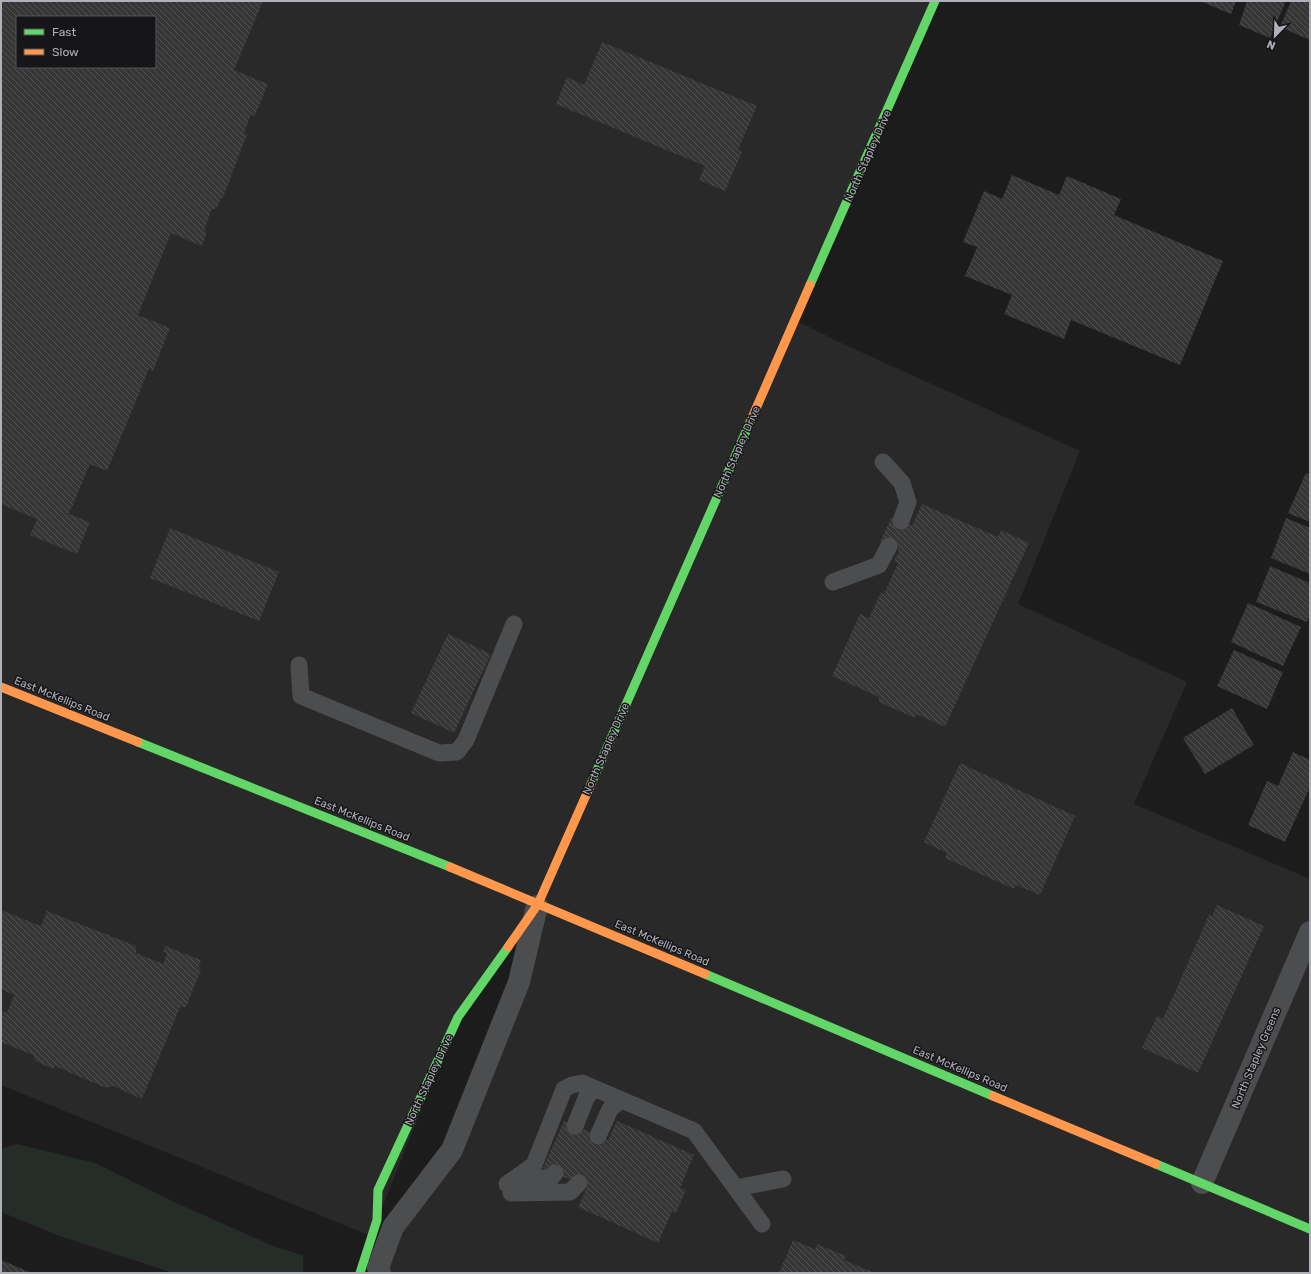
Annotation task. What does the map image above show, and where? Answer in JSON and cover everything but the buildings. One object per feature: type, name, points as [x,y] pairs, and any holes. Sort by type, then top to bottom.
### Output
[{"type":"main road","name":"North Stapley Drive","points":[[360,1273],[377,1220],[378,1190],[458,1017],[538,904],[935,1]]},
{"type":"main road","name":"East McKellips Road","points":[[1,688],[463,872],[1310,1229]]},
{"type":"street","name":"North Stapley Drive","points":[[380,1273],[378,1268],[393,1227],[452,1150],[519,982],[538,904]]},
{"type":"street","name":"North Stapley Greens","points":[[1202,1183],[1310,932]]},
{"type":"lane","points":[[883,462],[902,483],[908,502],[901,520]]},
{"type":"lane","points":[[833,582],[880,565],[889,546]]},
{"type":"lane","points":[[299,665],[301,696],[439,753],[457,752],[466,740],[514,624]]},
{"type":"lane","points":[[510,1189],[534,1165],[564,1090],[572,1085],[582,1083],[694,1131],[762,1224]]},
{"type":"lane","points":[[608,1094],[610,1109],[587,1131],[587,1096],[608,1094]]},
{"type":"lane","points":[[552,1177],[567,1178],[570,1192],[510,1189],[552,1177]]},
{"type":"lane","points":[[736,1188],[783,1178]]},
{"type":"shaded area","points":[[1,1],[935,1],[795,320],[843,344],[1080,451],[1018,604],[1187,682],[1134,804],[1310,879],[1310,1273],[380,1273],[378,1268],[452,1149],[537,905],[458,1017],[371,1236],[1,1085]]},
{"type":"shaded area","points":[[17,1144],[95,1163],[170,1200],[278,1248],[303,1255],[303,1273],[173,1273],[57,1235],[1,1212],[1,1149]]},
{"type":"traffic: fast","points":[[810,285],[935,1]]},
{"type":"traffic: fast","points":[[591,784],[751,420]]},
{"type":"traffic: fast","points":[[138,742],[450,867]]},
{"type":"traffic: fast","points":[[360,1273],[377,1220],[378,1190],[458,1017],[508,947]]},
{"type":"traffic: fast","points":[[705,974],[993,1096]]},
{"type":"traffic: fast","points":[[1156,1164],[1310,1229]]},
{"type":"traffic: slow","points":[[751,420],[810,285]]},
{"type":"traffic: slow","points":[[1,687],[138,742]]},
{"type":"traffic: slow","points":[[508,947],[538,904],[591,784]]},
{"type":"traffic: slow","points":[[450,867],[705,974]]},
{"type":"traffic: slow","points":[[993,1096],[1156,1164]]}]
